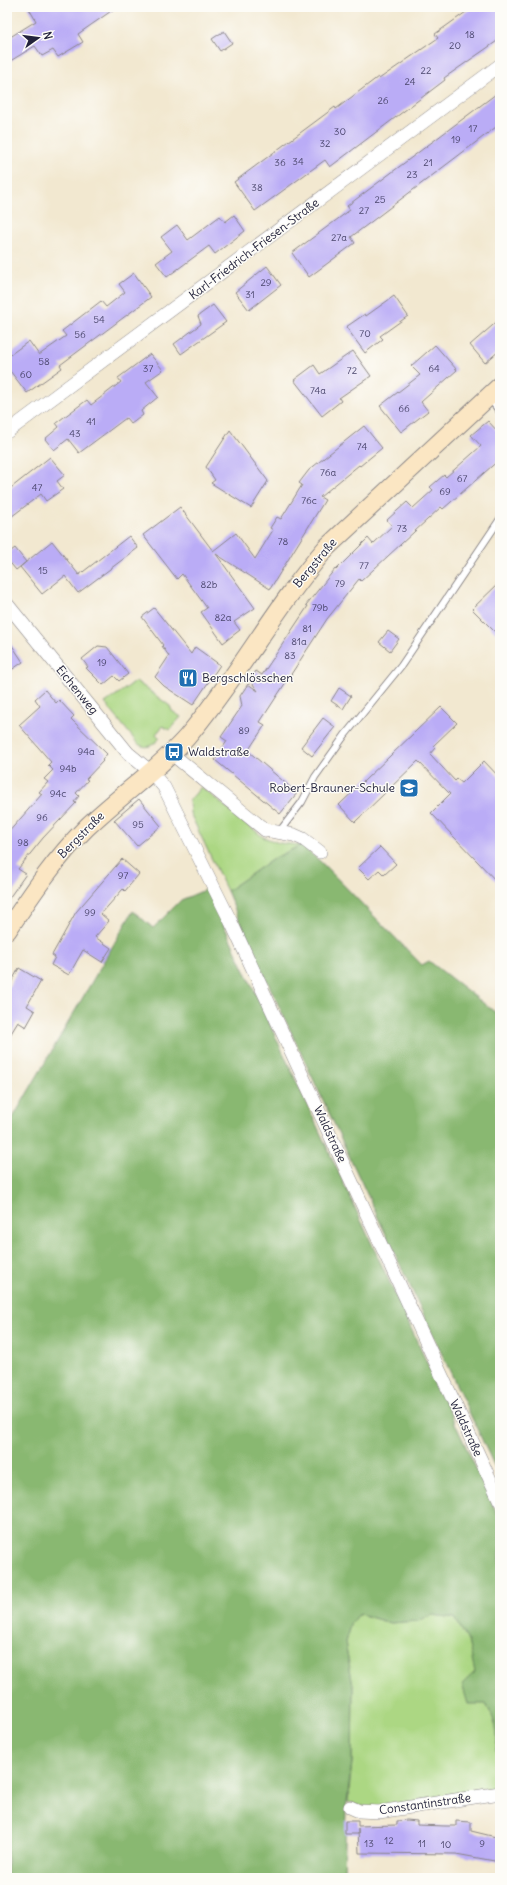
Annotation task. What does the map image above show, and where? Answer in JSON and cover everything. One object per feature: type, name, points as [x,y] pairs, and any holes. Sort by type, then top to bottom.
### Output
[{"type":"street","name":"Karl-Friedrich-Friesen-Straße","points":[[7,432],[500,65]]},
{"type":"street","name":"Bergstraße","points":[[7,931],[57,860],[86,828],[172,754],[198,724],[230,683],[303,575],[327,547],[494,391]]},
{"type":"street","name":"Eichenweg","points":[[7,605],[128,753],[151,772]]},
{"type":"street","points":[[172,754],[265,830],[304,839],[320,852]]},
{"type":"street","name":"Waldstraße","points":[[151,772],[164,787],[223,905],[500,1501]]},
{"type":"street","name":"Constantinstraße","points":[[350,1807],[359,1811],[378,1812],[500,1793]]},
{"type":"lane","name":"Bergstraße","points":[[494,391],[500,412]]},
{"type":"lane","points":[[279,832],[302,802],[315,777],[345,735],[401,666],[500,519]]},
{"type":"green space","points":[[136,681],[170,706],[172,711],[181,717],[169,730],[163,726],[156,734],[160,738],[153,745],[148,747],[138,744],[105,703]]},
{"type":"green space","points":[[201,787],[263,837],[279,843],[301,845],[273,859],[227,891],[190,813],[189,801]]},
{"type":"green space","points":[[301,845],[320,861],[422,965],[429,961],[500,1016],[500,1478],[248,940],[227,891],[273,859]]},
{"type":"green space","points":[[207,889],[500,1520],[500,1755],[496,1750],[496,1726],[486,1704],[468,1704],[462,1684],[475,1672],[468,1641],[455,1618],[432,1615],[418,1621],[390,1623],[360,1614],[351,1622],[345,1642],[353,1685],[352,1762],[346,1810],[344,1878],[7,1878],[7,1128],[133,911],[153,928],[181,900]]},
{"type":"green space","points":[[360,1614],[390,1623],[418,1621],[432,1615],[455,1618],[468,1641],[486,1704],[495,1721],[498,1737],[496,1750],[500,1755],[500,1790],[371,1809],[348,1802],[352,1762],[353,1685],[345,1642],[351,1622]]},
{"type":"building","points":[[28,7],[117,7],[78,34],[83,42],[58,57],[53,50],[42,56],[35,46],[7,63],[7,39],[36,21]]},
{"type":"building","points":[[473,7],[500,7],[500,39],[444,78],[445,80],[330,167],[325,160],[255,211],[234,182],[335,107],[336,109],[378,77],[379,79],[438,38],[435,34]]},
{"type":"building","points":[[224,31],[232,43],[220,51],[212,39]]},
{"type":"building","points":[[500,91],[500,124],[351,237],[355,243],[309,277],[292,253],[350,210],[347,206]]},
{"type":"building","points":[[234,215],[245,231],[215,254],[209,246],[167,277],[156,263],[172,251],[161,237],[177,225],[188,240],[220,216],[225,222]]},
{"type":"building","points":[[267,266],[281,285],[249,310],[235,292]]},
{"type":"building","points":[[134,273],[151,297],[60,365],[62,368],[27,393],[7,367],[7,357],[29,341],[39,355],[66,336],[62,331],[101,301],[106,307],[125,292],[119,284]]},
{"type":"building","points":[[394,296],[408,316],[380,336],[383,339],[365,353],[346,327],[365,314],[366,316]]},
{"type":"building","points":[[213,305],[226,322],[181,354],[174,344],[201,324],[198,316]]},
{"type":"building","points":[[500,319],[500,350],[485,363],[470,345]]},
{"type":"building","points":[[435,345],[457,370],[421,402],[428,411],[401,432],[380,406],[420,375],[411,366]]},
{"type":"building","points":[[353,351],[371,376],[339,398],[341,401],[322,416],[294,380],[314,365],[320,374]]},
{"type":"building","points":[[150,354],[163,370],[146,382],[158,397],[141,411],[143,415],[131,424],[126,418],[79,453],[68,439],[54,450],[45,439],[59,427],[56,423],[87,400],[91,405],[121,382],[118,378]]},
{"type":"building","points":[[488,421],[500,434],[500,459],[443,509],[441,507],[361,581],[359,579],[327,619],[260,722],[265,725],[248,751],[297,793],[280,814],[215,760],[227,741],[221,737],[242,706],[240,696],[248,684],[258,691],[250,680],[256,671],[262,675],[308,606],[306,605],[335,569],[336,570],[368,538],[373,544],[392,526],[387,520],[407,502],[413,508],[433,490],[430,487],[444,475],[446,477],[481,446],[471,435]]},
{"type":"building","points":[[364,426],[382,448],[320,497],[325,500],[270,589],[216,554],[255,608],[234,622],[240,630],[223,643],[201,612],[207,608],[182,574],[177,579],[143,535],[180,507],[213,551],[236,533],[255,559],[273,530],[270,528],[277,517],[281,519],[302,485],[299,483],[309,470]]},
{"type":"building","points":[[230,430],[268,481],[251,508],[211,483],[215,480],[206,467]]},
{"type":"building","points":[[50,457],[65,475],[57,481],[63,489],[46,501],[41,494],[7,520],[7,491]]},
{"type":"building","points":[[129,536],[138,548],[78,593],[65,576],[42,594],[20,567],[52,541],[79,575]]},
{"type":"building","points":[[15,548],[26,562],[16,570],[7,559],[7,554]]},
{"type":"building","points":[[500,582],[500,637],[472,609]]},
{"type":"building","points":[[154,608],[191,654],[195,647],[220,665],[193,705],[164,686],[155,677],[169,656],[162,646],[163,645],[142,617]]},
{"type":"building","points":[[388,631],[399,639],[390,651],[379,642]]},
{"type":"building","points":[[7,638],[23,662],[7,673]]},
{"type":"building","points":[[98,646],[107,647],[128,674],[119,681],[114,676],[103,685],[86,668],[88,667],[82,659]]},
{"type":"building","points":[[339,688],[351,696],[343,709],[331,701]]},
{"type":"building","points":[[45,690],[56,703],[59,700],[74,716],[71,719],[107,754],[102,760],[103,761],[86,779],[88,780],[76,793],[79,796],[74,802],[76,803],[43,838],[18,869],[26,874],[7,901],[7,834],[42,794],[39,792],[48,782],[44,779],[53,770],[48,765],[51,762],[19,725],[40,706],[35,699]]},
{"type":"building","points":[[441,707],[457,723],[433,746],[435,748],[430,754],[455,781],[457,779],[462,783],[484,761],[500,778],[500,885],[431,813],[450,794],[418,761],[355,822],[339,805]]},
{"type":"building","points":[[323,718],[335,727],[312,756],[301,747]]},
{"type":"building","points":[[139,799],[161,826],[137,846],[114,820]]},
{"type":"building","points":[[380,847],[396,864],[384,875],[379,870],[369,879],[358,868]]},
{"type":"building","points":[[122,859],[139,874],[125,891],[123,889],[101,914],[109,921],[95,937],[111,948],[102,962],[83,950],[69,975],[51,965],[55,957],[52,955],[76,912]]},
{"type":"building","points":[[19,968],[41,981],[27,1006],[35,1011],[26,1027],[18,1022],[7,1040],[7,990]]},
{"type":"building","points":[[345,1821],[358,1821],[358,1826],[397,1825],[397,1821],[417,1821],[417,1825],[445,1826],[456,1826],[456,1821],[471,1822],[471,1831],[500,1838],[500,1862],[456,1854],[359,1853],[358,1828],[358,1834],[345,1834]]},
{"type":"place","name":"Bergschlösschen","points":[[188,678]]},
{"type":"place","name":"Waldstraße","points":[[174,752]]},
{"type":"place","name":"Robert-Brauner-Schule","points":[[409,788]]}]
